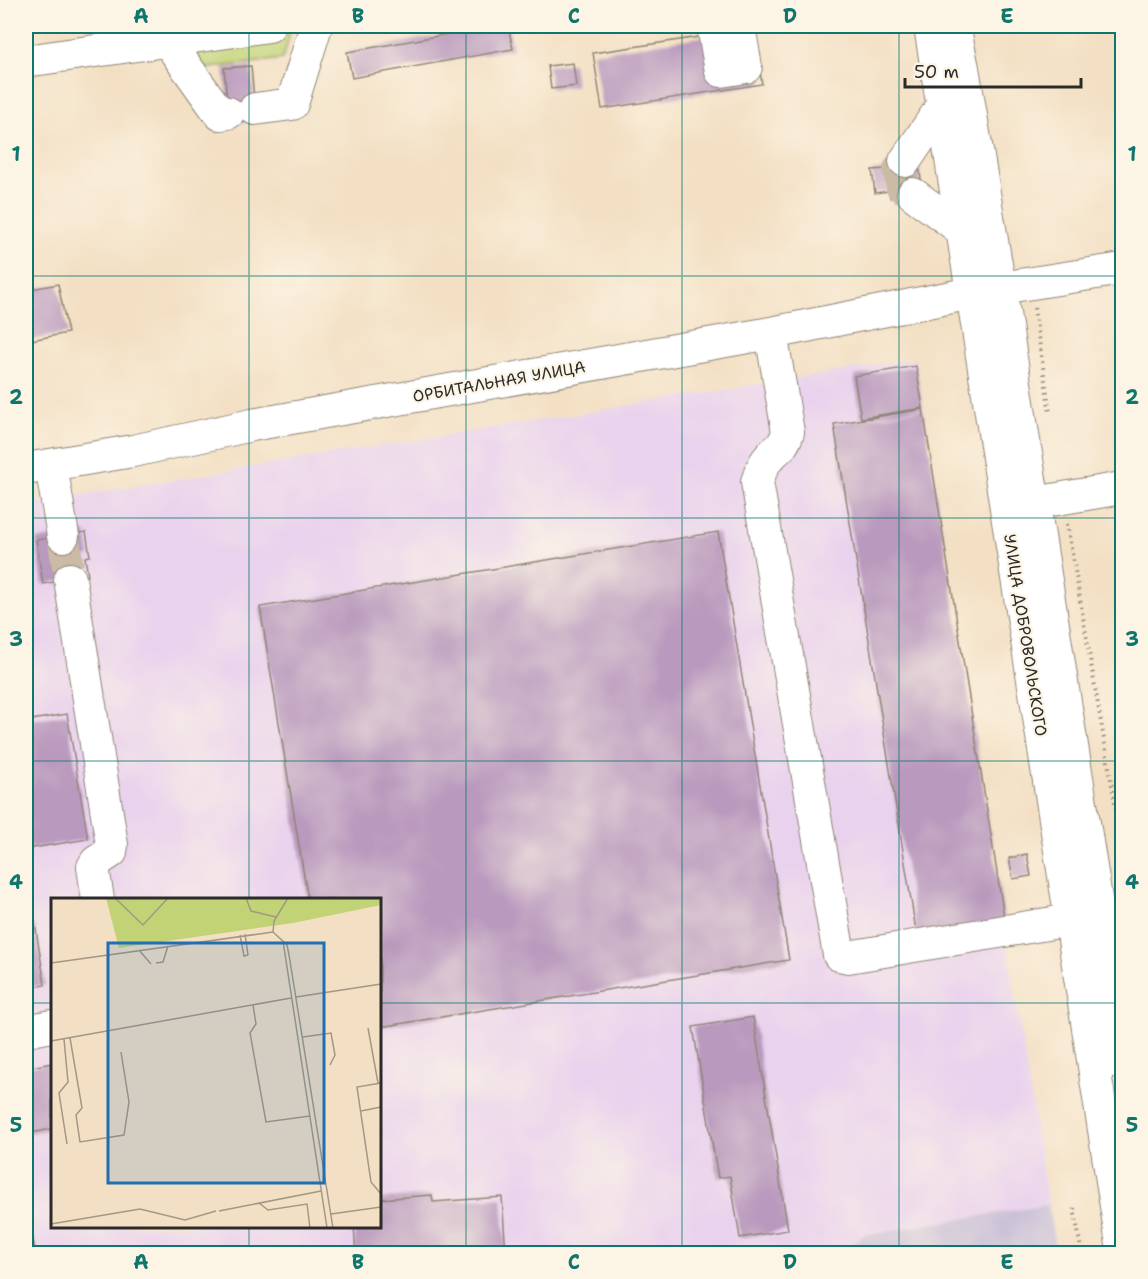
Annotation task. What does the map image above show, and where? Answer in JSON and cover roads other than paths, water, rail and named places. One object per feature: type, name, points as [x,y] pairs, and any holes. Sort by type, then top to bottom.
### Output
[{"type":"street","points":[[26,61],[269,26]]},
{"type":"street","points":[[167,40],[220,114],[292,104],[316,26]]},
{"type":"street","points":[[713,26],[721,71],[747,67],[739,26]]},
{"type":"street","name":"УЛИЦА ДОБРОВОЛЬСКОГО","points":[[930,26],[962,230],[1001,288],[1071,920],[1122,1244]]},
{"type":"street","name":"УЛИЦА ДОБРОВОЛЬСКОГО","points":[[954,26],[1001,288],[1048,501],[1122,1064]]},
{"type":"street","points":[[905,161],[943,105]]},
{"type":"street","points":[[913,194],[962,230]]},
{"type":"street","name":"ОРБИТАЛЬНАЯ УЛИЦА","points":[[38,467],[133,451],[252,425],[771,333],[1001,288],[1122,269]]},
{"type":"street","points":[[771,333],[788,432],[784,445],[763,465],[757,482],[839,955],[848,957],[1071,920]]},
{"type":"street","points":[[38,467],[63,536]]},
{"type":"street","points":[[1048,501],[1122,488]]},
{"type":"street","points":[[70,579],[112,845],[111,852],[96,862],[93,867],[98,898]]},
{"type":"street","points":[[26,1031],[51,1026]]},
{"type":"tunnel","points":[[905,161],[899,170],[902,187],[913,194]]},
{"type":"tunnel","points":[[63,536],[70,579]]}]
